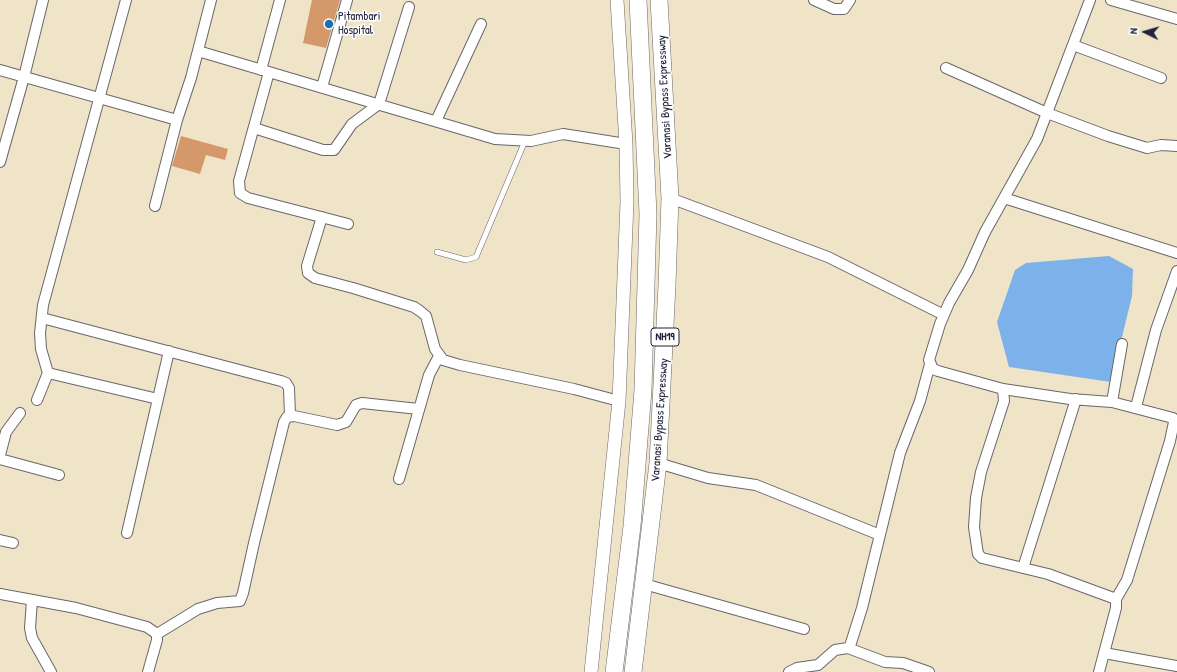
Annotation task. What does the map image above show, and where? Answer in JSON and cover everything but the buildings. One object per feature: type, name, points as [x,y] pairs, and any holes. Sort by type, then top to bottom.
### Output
[{"type":"highway","name":"Varanasi Bypass Expressway","points":[[614,672],[632,526],[644,390],[648,214],[638,0]]},
{"type":"highway","name":"Varanasi Bypass Expressway","points":[[633,672],[658,463],[663,382],[670,198],[659,0]]},
{"type":"street","points":[[0,162],[24,77],[43,0]]},
{"type":"street","points":[[37,400],[48,373],[41,349],[40,333],[46,297],[126,0]]},
{"type":"street","points":[[155,206],[177,120],[191,78],[211,0]]},
{"type":"street","points":[[280,0],[254,128],[239,181],[240,193],[248,198],[348,224]]},
{"type":"street","points":[[322,87],[347,0]]},
{"type":"street","points":[[591,672],[619,401],[627,202],[626,144],[617,0]]},
{"type":"street","points":[[814,0],[834,9],[844,9],[850,0]]},
{"type":"street","points":[[848,648],[862,608],[900,453],[920,401],[932,352],[944,315],[968,270],[985,232],[1037,140],[1090,0]]},
{"type":"street","points":[[1111,0],[1177,19]]},
{"type":"street","points":[[254,128],[330,152],[334,150],[339,145],[352,124],[379,104],[409,7]]},
{"type":"street","points":[[436,121],[481,24]]},
{"type":"street","points":[[1073,45],[1161,78]]},
{"type":"street","points":[[198,51],[495,139],[525,140],[563,134],[626,144]]},
{"type":"street","points":[[946,68],[1047,113],[1139,146],[1147,148],[1161,145],[1177,146]]},
{"type":"street","points":[[0,70],[177,120]]},
{"type":"street","points":[[670,198],[828,257],[944,315]]},
{"type":"street","points":[[1004,198],[1177,253]]},
{"type":"street","points":[[322,217],[307,266],[308,273],[315,278],[414,307],[426,316],[431,340],[439,356],[443,360],[460,365],[574,388],[619,401]]},
{"type":"street","points":[[1136,407],[1156,330],[1177,271]]},
{"type":"street","points":[[42,318],[286,383],[290,392],[290,416],[284,422],[243,594],[240,601],[217,603],[198,610],[157,634]]},
{"type":"street","points":[[1112,402],[1122,344]]},
{"type":"street","points":[[126,533],[169,351]]},
{"type":"street","points":[[399,480],[429,375],[439,356]]},
{"type":"street","points":[[930,364],[933,369],[938,371],[1003,389],[1076,399],[1112,402],[1170,416],[1174,422],[1170,441],[1127,580],[1116,599],[1116,608],[1099,672]]},
{"type":"street","points":[[48,373],[158,399]]},
{"type":"street","points":[[1003,389],[1004,401],[981,472],[976,498],[974,527],[975,542],[978,554],[982,558],[1048,574],[1116,599]]},
{"type":"street","points":[[1023,568],[1076,399]]},
{"type":"street","points":[[290,416],[337,425],[346,422],[356,405],[362,403],[419,409]]},
{"type":"street","points":[[0,455],[6,432],[20,413]]},
{"type":"street","points":[[0,459],[59,475]]},
{"type":"street","points":[[658,463],[708,478],[756,485],[880,535]]},
{"type":"street","points":[[0,540],[13,543]]},
{"type":"street","points":[[644,584],[804,629]]},
{"type":"street","points":[[0,594],[76,608],[147,627],[157,634]]},
{"type":"street","points":[[32,600],[30,628],[32,638],[51,672]]},
{"type":"street","points":[[148,672],[157,640],[157,634]]},
{"type":"street","points":[[788,672],[797,668],[818,665],[835,650],[848,648],[886,662],[903,663],[929,672]]},
{"type":"street","points":[[1104,653],[1177,666]]},
{"type":"lane","points":[[437,252],[466,260],[476,257],[525,140]]},
{"type":"water","points":[[1109,256],[1133,269],[1132,296],[1111,382],[1009,367],[997,322],[1015,270],[1026,263]]},
{"type":"place","name":"Pitambari Hospital","points":[[329,24]]}]
